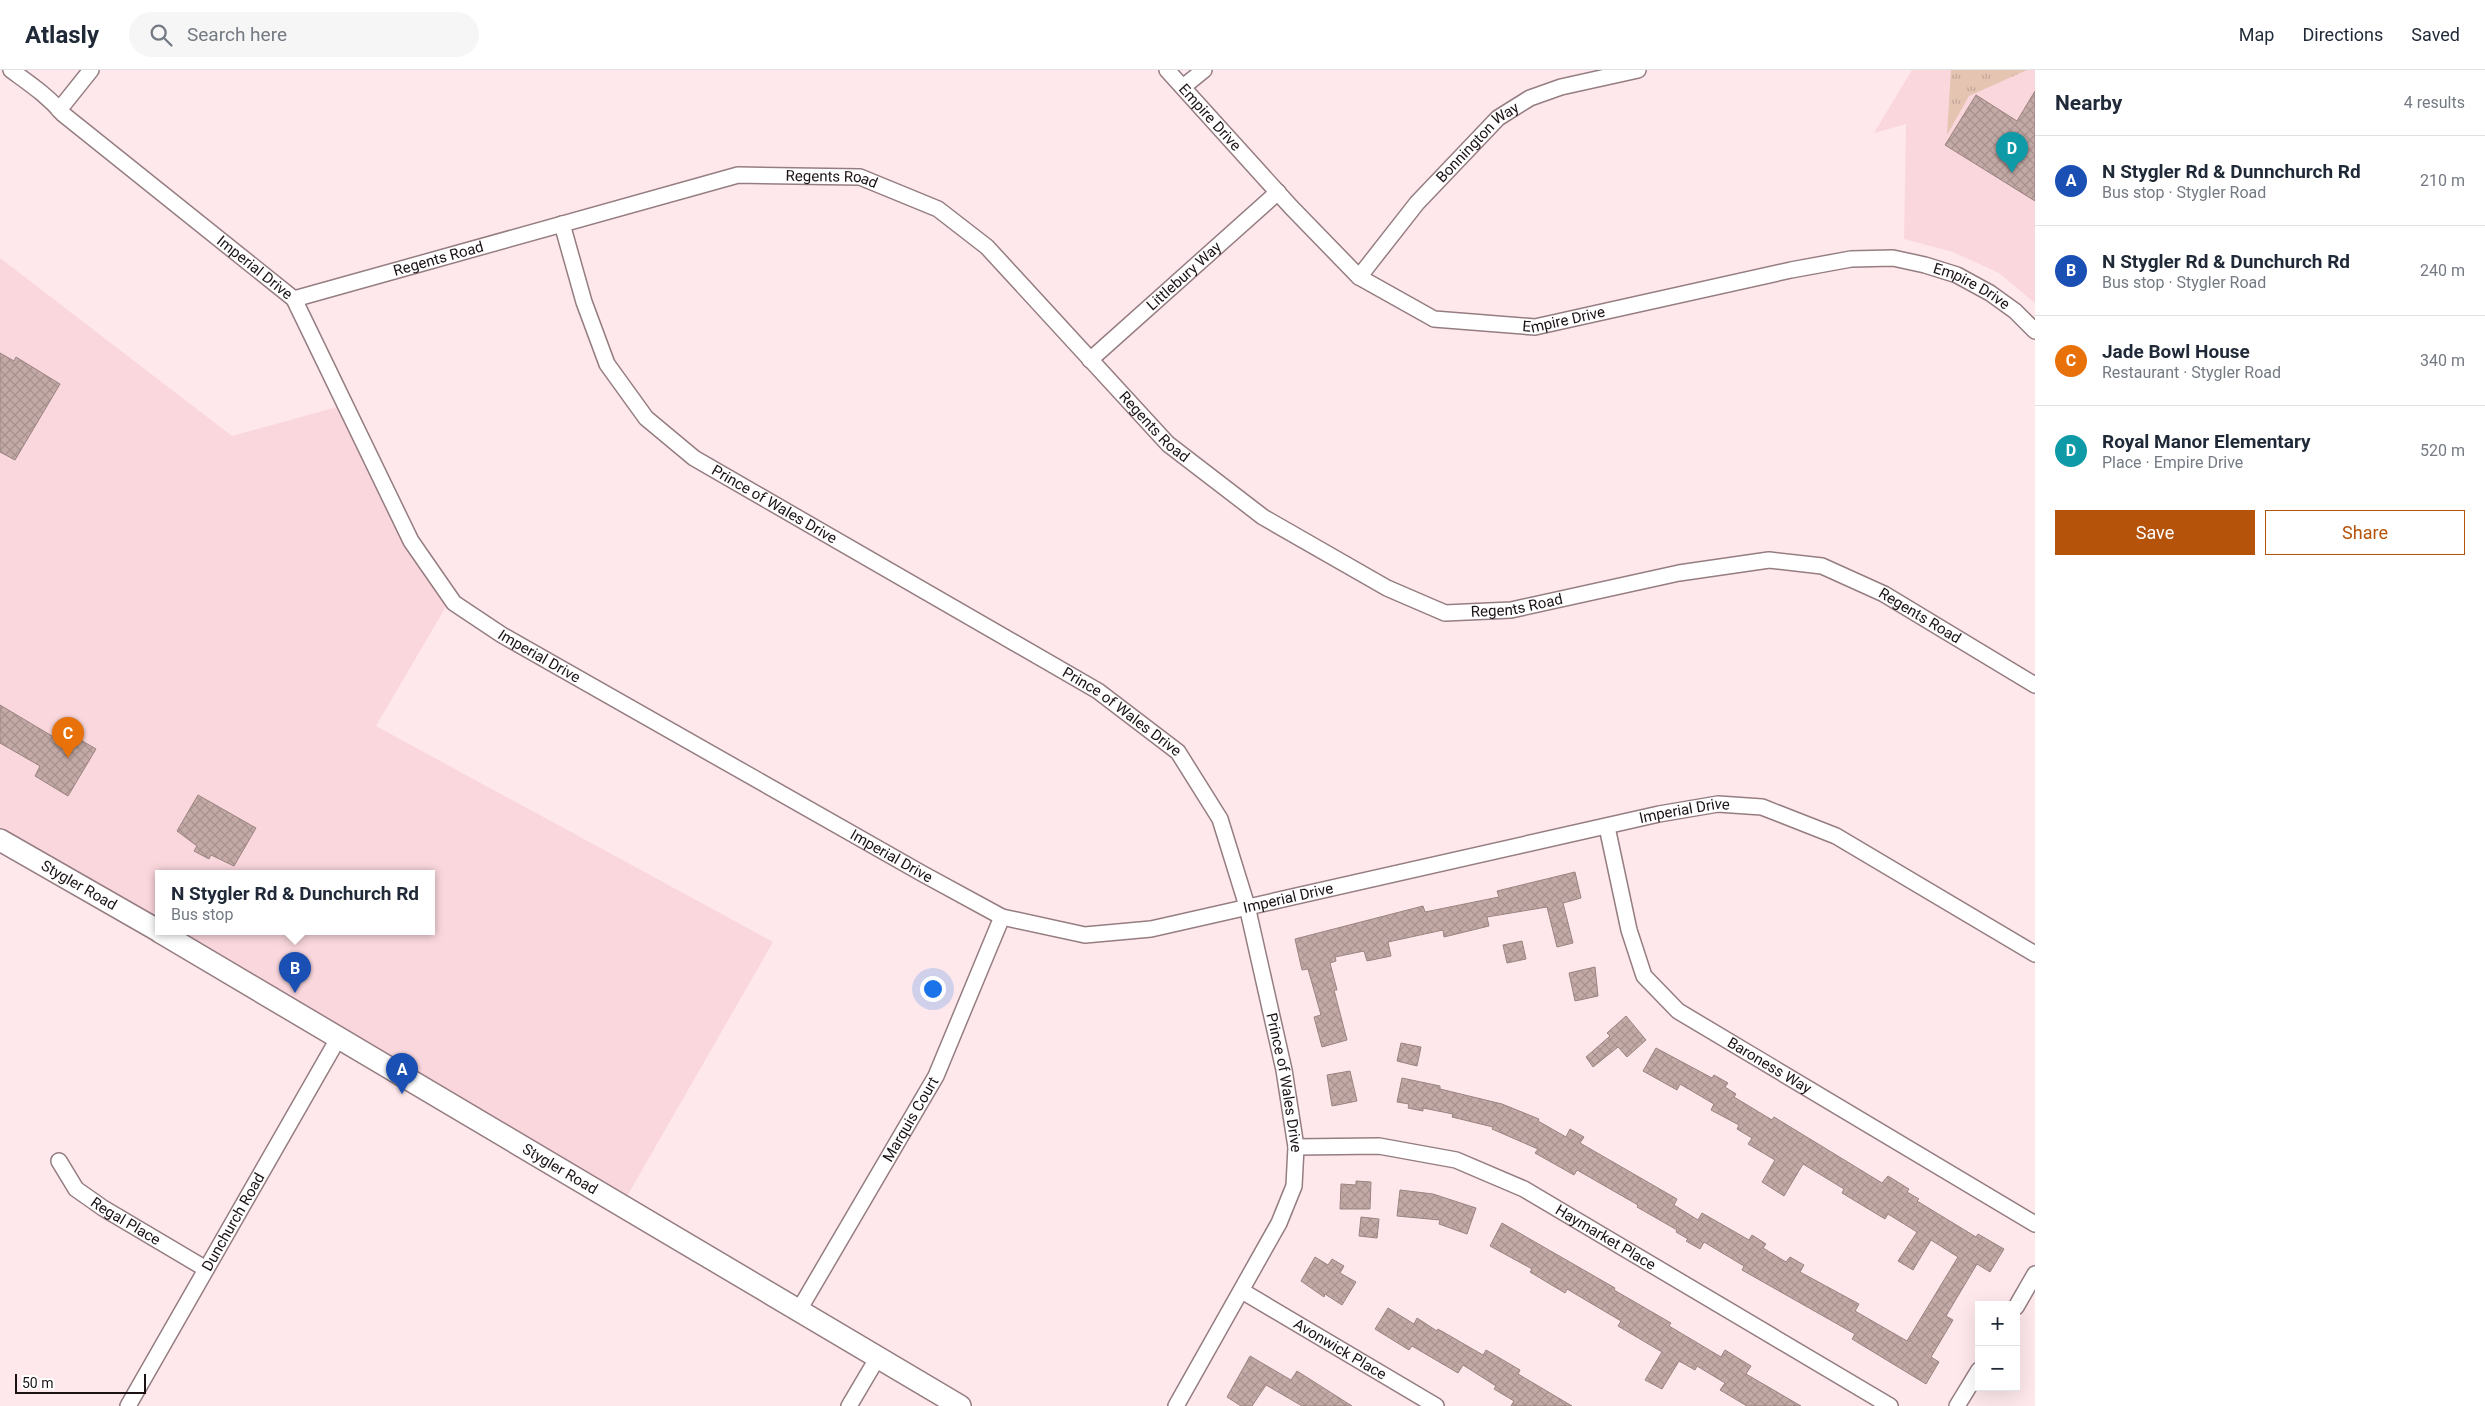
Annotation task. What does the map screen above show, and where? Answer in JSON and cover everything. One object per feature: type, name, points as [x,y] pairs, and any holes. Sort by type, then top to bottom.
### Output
[{"type":"main road","name":"Stygler Road","points":[[0,840],[155,930]]},
{"type":"main road","name":"Stygler Road","points":[[164,935],[960,1406]]},
{"type":"street","name":"Imperial Drive","points":[[11,70],[294,299],[411,542],[454,603],[502,635],[1002,917],[1084,935],[1151,929],[1659,814],[1718,804],[1762,807],[1836,836],[2035,954]]},
{"type":"street","points":[[59,110],[91,70]]},
{"type":"street","name":"Empire Drive","points":[[1167,70],[1278,192],[1359,277],[1434,319],[1535,327],[1792,270],[1851,259],[1892,258],[1925,264],[1956,275],[1990,293],[2015,311],[2035,331]]},
{"type":"street","points":[[1183,87],[1204,70]]},
{"type":"street","name":"Bonnington Way","points":[[1359,277],[1417,203],[1498,118],[1530,98],[1561,87],[1638,70]]},
{"type":"street","name":"Regents Road","points":[[294,299],[738,175],[860,177],[938,209],[987,247],[1168,444],[1263,517],[1387,588],[1446,613],[1512,610],[1679,573],[1769,560],[1822,566],[1884,594],[2035,685]]},
{"type":"street","name":"Littlebury Way","points":[[1090,360],[1278,192]]},
{"type":"street","name":"Prince of Wales Drive","points":[[562,224],[584,302],[607,364],[646,418],[694,458],[1098,691],[1178,752],[1220,819],[1247,906],[1284,1070],[1296,1147],[1294,1186],[1279,1223],[1242,1292],[1176,1406]]},
{"type":"street","name":"Baroness Way","points":[[1606,827],[1629,930],[1644,976],[1678,1011],[2035,1224]]},
{"type":"street","name":"Marquis Court","points":[[799,1310],[936,1076],[1002,917]]},
{"type":"street","name":"Dunchurch Road","points":[[128,1406],[339,1037]]},
{"type":"street","name":"Haymarket Place","points":[[1296,1147],[1379,1146],[1456,1160],[1524,1189],[1890,1406]]},
{"type":"street","name":"Regal Place","points":[[59,1161],[76,1189],[102,1208],[206,1269]]},
{"type":"street","points":[[2019,1301],[2035,1274]]},
{"type":"street","name":"Avonwick Place","points":[[1242,1292],[1436,1406]]},
{"type":"street","points":[[849,1406],[878,1357]]},
{"type":"street","points":[[1957,1406],[1975,1377]]},
{"type":"shaded area","points":[[1912,70],[2035,70],[2035,303],[1999,273],[1953,252],[1904,239],[1906,124],[1874,133]]},
{"type":"shaded area","points":[[0,258],[232,436],[337,407],[448,603],[376,726],[773,942],[618,1212],[101,909],[0,853]]},
{"type":"green space","points":[[1951,70],[2027,70],[1969,96],[1947,135]]},
{"type":"building","points":[[2035,91],[2035,201],[1945,145],[1976,95],[2017,121]]},
{"type":"building","points":[[0,353],[14,361],[16,357],[60,384],[15,460],[0,452]]},
{"type":"building","points":[[0,705],[57,739],[62,729],[96,749],[68,796],[35,776],[40,766],[0,743]]},
{"type":"building","points":[[198,795],[256,828],[234,866],[211,855],[209,859],[194,851],[197,846],[177,831]]},
{"type":"building","points":[[1575,872],[1581,898],[1563,903],[1573,943],[1557,947],[1547,907],[1487,917],[1489,926],[1444,937],[1443,930],[1388,942],[1391,956],[1367,961],[1364,951],[1335,957],[1336,961],[1330,963],[1337,990],[1334,990],[1347,1040],[1322,1047],[1314,1017],[1321,1015],[1308,969],[1302,970],[1295,939],[1423,906],[1425,912],[1499,897],[1497,891]]},
{"type":"building","points":[[1522,941],[1526,959],[1507,963],[1503,945]]},
{"type":"building","points":[[1595,967],[1598,996],[1575,1001],[1569,973]]},
{"type":"building","points":[[1626,1016],[1646,1040],[1627,1057],[1618,1047],[1593,1067],[1586,1057],[1610,1036],[1607,1033]]},
{"type":"building","points":[[1401,1043],[1421,1047],[1417,1066],[1397,1061]]},
{"type":"building","points":[[1656,1048],[1712,1078],[1714,1075],[1728,1083],[1725,1087],[1736,1094],[1734,1097],[1772,1120],[1774,1117],[1882,1183],[1888,1176],[1909,1189],[1907,1192],[1919,1199],[1917,1201],[1976,1237],[1978,1234],[2004,1249],[1990,1272],[1977,1264],[1946,1316],[1953,1320],[1931,1357],[1939,1362],[1926,1384],[1852,1339],[1855,1334],[1742,1270],[1744,1266],[1704,1242],[1700,1249],[1686,1241],[1688,1239],[1676,1232],[1677,1230],[1637,1207],[1638,1205],[1577,1170],[1574,1175],[1535,1153],[1538,1149],[1492,1129],[1493,1127],[1452,1117],[1453,1114],[1423,1108],[1423,1111],[1408,1108],[1409,1104],[1397,1102],[1402,1078],[1440,1086],[1440,1089],[1502,1104],[1539,1119],[1538,1121],[1566,1137],[1570,1129],[1584,1137],[1580,1143],[1677,1199],[1674,1205],[1698,1220],[1702,1213],[1749,1240],[1752,1235],[1766,1244],[1763,1248],[1786,1262],[1790,1257],[1804,1265],[1800,1272],[1859,1304],[1855,1311],[1907,1341],[1958,1257],[1931,1240],[1913,1270],[1898,1261],[1917,1232],[1888,1214],[1885,1219],[1842,1193],[1844,1189],[1803,1164],[1784,1196],[1762,1182],[1775,1160],[1748,1144],[1752,1138],[1737,1129],[1739,1125],[1711,1110],[1714,1104],[1680,1084],[1677,1090],[1643,1071]]},
{"type":"building","points":[[1350,1071],[1357,1101],[1332,1106],[1327,1075]]},
{"type":"building","points":[[1356,1181],[1371,1182],[1370,1209],[1340,1209],[1341,1184],[1356,1185]]},
{"type":"building","points":[[1400,1190],[1433,1194],[1476,1208],[1467,1234],[1439,1224],[1440,1220],[1397,1216]]},
{"type":"building","points":[[1361,1217],[1379,1219],[1377,1238],[1359,1236]]},
{"type":"building","points":[[1502,1223],[1615,1288],[1614,1290],[1671,1323],[1669,1326],[1721,1357],[1725,1350],[1751,1366],[1746,1374],[1801,1406],[1747,1406],[1720,1390],[1725,1383],[1697,1366],[1695,1370],[1679,1361],[1662,1389],[1645,1380],[1662,1352],[1618,1326],[1621,1321],[1567,1289],[1565,1293],[1530,1272],[1532,1269],[1490,1246]]},
{"type":"building","points":[[1315,1257],[1328,1265],[1332,1259],[1344,1266],[1340,1273],[1356,1282],[1342,1305],[1325,1294],[1324,1297],[1301,1281]]},
{"type":"building","points":[[1388,1308],[1414,1324],[1417,1318],[1437,1331],[1438,1329],[1483,1355],[1486,1350],[1520,1370],[1518,1374],[1572,1406],[1511,1406],[1514,1401],[1494,1389],[1496,1386],[1463,1365],[1458,1373],[1412,1346],[1409,1350],[1375,1329]]},
{"type":"building","points":[[1250,1356],[1291,1380],[1297,1371],[1352,1406],[1302,1406],[1266,1385],[1252,1406],[1241,1406],[1227,1397]]},
{"type":"place","name":"Royal Manor Elementary","points":[[2012,173]]},
{"type":"place","name":"Jade Bowl House","points":[[68,758]]},
{"type":"place","name":"N Stygler Rd & Dunchurch Rd","points":[[295,993]]},
{"type":"place","name":"N Stygler Rd & Dunnchurch Rd","points":[[402,1094]]}]
